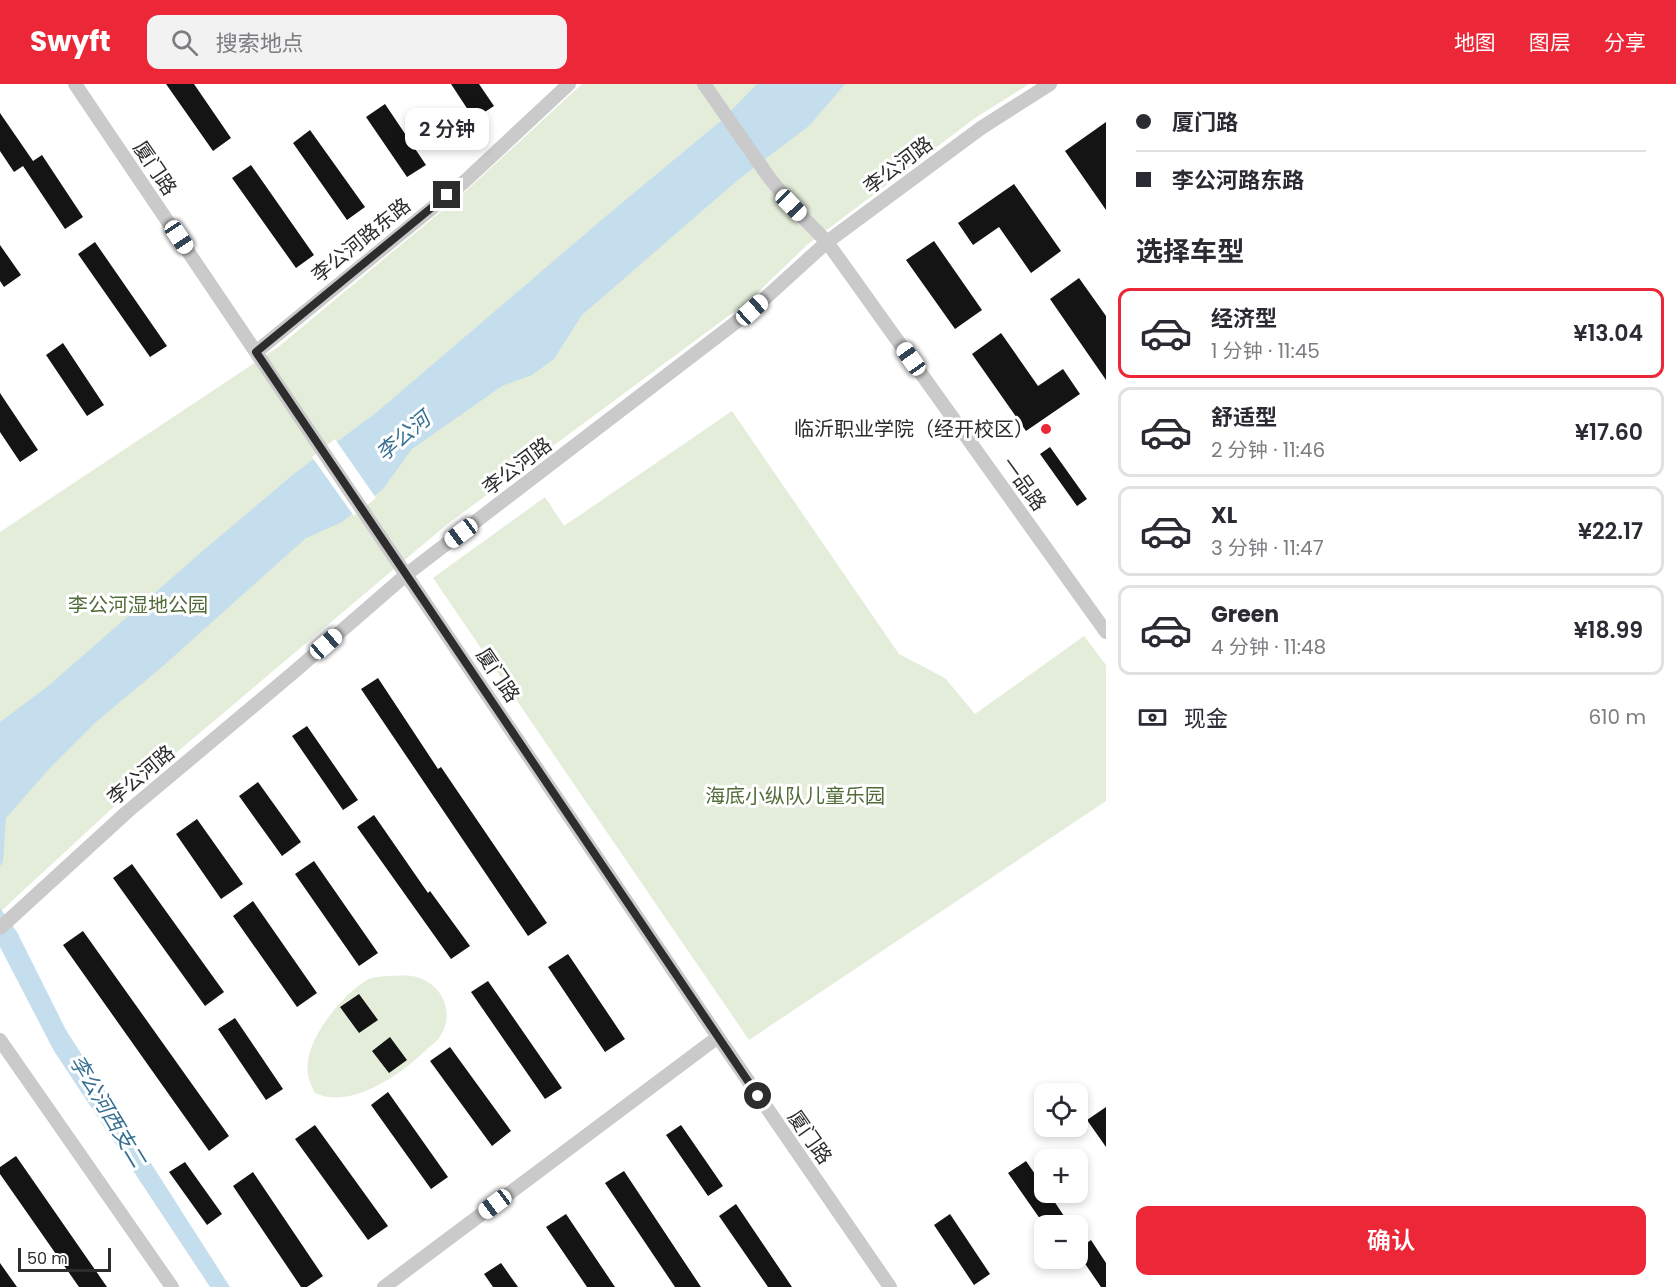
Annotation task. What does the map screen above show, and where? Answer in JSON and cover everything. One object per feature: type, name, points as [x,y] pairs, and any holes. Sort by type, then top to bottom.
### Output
[{"type":"street","name":"厦门路","points":[[75,84],[718,1037],[890,1287]]},
{"type":"street","name":"李公河路东路","points":[[256,352],[464,182],[569,84]]},
{"type":"street","name":"一品路","points":[[704,84],[768,176],[791,205],[827,242],[1106,632]]},
{"type":"street","name":"李公河路","points":[[5,923],[127,812],[407,574],[752,310],[827,242],[981,128],[1050,84]]},
{"type":"street","points":[[384,1287],[718,1037]]},
{"type":"street","points":[[0,1040],[172,1287]]},
{"type":"green space","name":"李公河湿地公园","points":[[582,84],[1029,84],[975,118],[807,245],[750,300],[445,526],[132,790],[0,912],[0,532],[277,348],[468,189]]},
{"type":"green space","name":"海底小纵队儿童乐园","points":[[732,411],[899,654],[945,678],[975,714],[1084,636],[1106,665],[1106,801],[749,1040],[433,578],[545,497],[564,526]]},
{"type":"green space","points":[[385,976],[412,976],[422,979],[437,990],[443,998],[447,1016],[441,1035],[402,1070],[359,1094],[329,1097],[315,1093],[309,1078],[308,1066],[310,1051],[321,1028],[348,994],[369,979]]},
{"type":"water","name":"李公河","points":[[757,84],[845,84],[810,125],[739,179],[582,315],[554,359],[532,375],[502,386],[412,449],[383,489],[342,522],[306,538],[163,666],[96,722],[48,770],[6,818],[3,862],[0,866],[0,722],[47,687],[295,473],[377,412],[722,120]]},
{"type":"water","name":"李公河西支二","points":[[0,908],[17,932],[66,1030],[230,1287],[210,1287],[54,1051],[0,947]]},
{"type":"pier","points":[[335,439],[376,498],[354,516],[312,457]]},
{"type":"building","points":[[166,84],[194,84],[231,138],[213,151]]},
{"type":"building","points":[[451,84],[479,84],[494,106],[474,119]]},
{"type":"building","points":[[385,104],[426,165],[407,177],[366,117]]},
{"type":"building","points":[[0,113],[33,161],[42,155],[83,217],[65,229],[23,166],[14,172],[0,151]]},
{"type":"building","points":[[1106,122],[1106,210],[1065,151]]},
{"type":"building","points":[[310,130],[365,207],[347,220],[293,143]]},
{"type":"building","points":[[251,165],[314,255],[296,268],[232,178]]},
{"type":"building","points":[[1014,184],[1061,251],[1031,273],[999,227],[973,245],[958,223]]},
{"type":"building","points":[[934,241],[982,310],[955,329],[906,260]]},
{"type":"building","points":[[95,242],[167,346],[150,357],[78,254]]},
{"type":"building","points":[[0,245],[21,275],[4,287],[0,281]]},
{"type":"building","points":[[1079,278],[1106,316],[1106,380],[1050,299]]},
{"type":"building","points":[[1001,333],[1038,386],[1063,369],[1080,394],[1026,431],[972,354]]},
{"type":"building","points":[[63,343],[104,405],[87,416],[46,355]]},
{"type":"building","points":[[0,393],[38,450],[20,462],[0,432]]},
{"type":"building","points":[[1050,447],[1087,499],[1077,506],[1040,454]]},
{"type":"building","points":[[378,678],[438,769],[441,767],[547,923],[528,936],[361,689]]},
{"type":"building","points":[[307,726],[358,800],[343,810],[292,736]]},
{"type":"building","points":[[258,782],[301,842],[282,856],[239,796]]},
{"type":"building","points":[[374,815],[428,893],[430,891],[470,946],[451,959],[357,827]]},
{"type":"building","points":[[197,819],[243,884],[221,899],[176,834]]},
{"type":"building","points":[[314,861],[378,953],[359,966],[295,874]]},
{"type":"building","points":[[132,864],[224,992],[205,1006],[113,878]]},
{"type":"building","points":[[253,901],[317,993],[297,1007],[233,916]]},
{"type":"building","points":[[83,931],[229,1136],[209,1151],[63,945]]},
{"type":"building","points":[[568,954],[625,1039],[605,1052],[548,967]]},
{"type":"building","points":[[488,981],[562,1088],[545,1099],[471,992]]},
{"type":"building","points":[[359,994],[378,1020],[359,1033],[340,1007]]},
{"type":"building","points":[[235,1018],[283,1089],[266,1100],[218,1029]]},
{"type":"building","points":[[390,1037],[407,1060],[389,1073],[372,1051]]},
{"type":"building","points":[[450,1047],[511,1131],[492,1146],[430,1061]]},
{"type":"building","points":[[388,1092],[448,1177],[431,1189],[371,1105]]},
{"type":"building","points":[[1106,1107],[1106,1147],[1088,1121]]},
{"type":"building","points":[[315,1125],[388,1226],[368,1240],[295,1139]]},
{"type":"building","points":[[681,1125],[723,1186],[708,1196],[666,1135]]},
{"type":"building","points":[[16,1156],[107,1287],[79,1287],[0,1174],[0,1167]]},
{"type":"building","points":[[1026,1161],[1034,1173],[1034,1203],[1055,1203],[1063,1215],[1037,1215],[1008,1173]]},
{"type":"building","points":[[185,1162],[222,1214],[207,1225],[169,1172]]},
{"type":"building","points":[[624,1171],[701,1287],[675,1287],[605,1183]]},
{"type":"building","points":[[253,1172],[323,1276],[307,1287],[301,1287],[233,1186]]},
{"type":"building","points":[[736,1204],[792,1287],[768,1287],[719,1216]]},
{"type":"building","points":[[566,1214],[615,1287],[587,1287],[546,1227]]},
{"type":"building","points":[[950,1214],[990,1274],[974,1285],[934,1225]]},
{"type":"building","points":[[1091,1240],[1106,1263],[1106,1287],[1101,1287],[1088,1268],[1088,1242]]},
{"type":"building","points":[[0,1263],[17,1287],[0,1287]]},
{"type":"building","points":[[501,1263],[518,1287],[493,1287],[484,1274]]},
{"type":"place","name":"临沂职业学院（经开校区）","points":[[1046,429]]},
{"type":"route","points":[[447,195],[256,352],[758,1096]]}]
